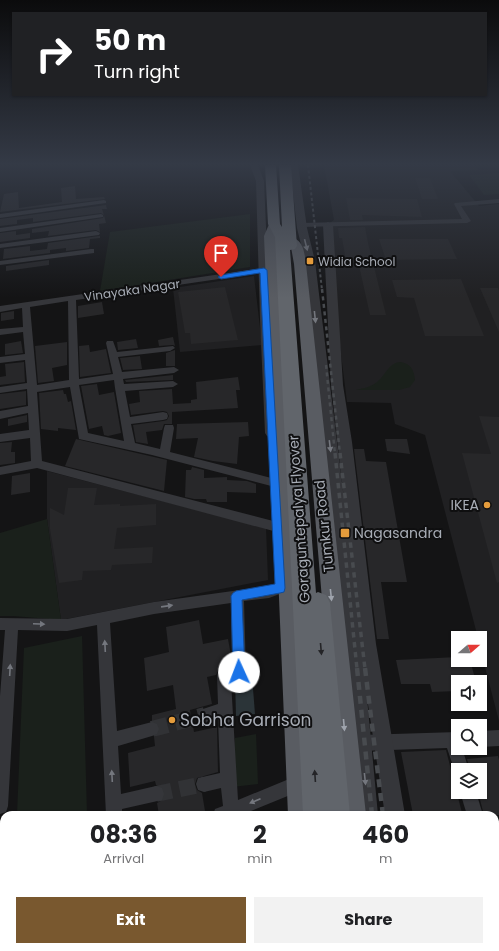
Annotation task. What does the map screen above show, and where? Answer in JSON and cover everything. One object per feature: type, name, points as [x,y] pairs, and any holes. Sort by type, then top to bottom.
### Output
[{"type":"highway","points":[[281,209],[287,235]]},
{"type":"highway","points":[[286,209],[287,235]]},
{"type":"highway","points":[[287,235],[270,236],[302,811]]},
{"type":"highway","name":"Goraguntepalya Flyover","points":[[287,235],[318,811]]},
{"type":"highway","name":"Goraguntepalya Flyover","points":[[287,235],[335,811]]},
{"type":"highway","name":"Tumkur Road","points":[[287,235],[297,246],[300,264],[353,811]]},
{"type":"street","points":[[0,216],[49,209]]},
{"type":"street","points":[[261,209],[290,811]]},
{"type":"street","points":[[290,209],[287,235],[310,264],[351,626],[368,811]]},
{"type":"street","points":[[287,235],[328,225],[467,221],[460,209]]},
{"type":"street","points":[[0,230],[101,216]]},
{"type":"street","points":[[328,225],[337,385],[345,442],[367,644],[394,811]]},
{"type":"street","points":[[0,246],[96,233]]},
{"type":"street","points":[[0,262],[91,251]]},
{"type":"street","points":[[310,264],[330,264]]},
{"type":"street","name":"Vinayaka Nagar","points":[[0,308],[264,270]]},
{"type":"street","points":[[72,298],[74,383],[83,436],[164,454],[275,483]]},
{"type":"street","points":[[26,305],[37,464]]},
{"type":"street","points":[[0,332],[28,328]]},
{"type":"street","points":[[110,343],[127,421],[130,446]]},
{"type":"street","points":[[113,355],[170,348]]},
{"type":"street","points":[[0,360],[30,356]]},
{"type":"street","points":[[0,390],[74,383],[118,376],[174,370]]},
{"type":"street","points":[[120,388],[173,384]]},
{"type":"street","points":[[0,415],[33,409]]},
{"type":"street","points":[[127,421],[163,416]]},
{"type":"street","points":[[164,454],[169,428]]},
{"type":"street","points":[[0,438],[35,433]]},
{"type":"street","points":[[0,471],[37,464],[277,527]]},
{"type":"street","points":[[0,806],[6,624],[67,625],[154,608],[280,588]]},
{"type":"street","points":[[226,811],[228,779],[224,675],[239,672],[236,596]]},
{"type":"street","points":[[104,618],[114,809],[156,794]]},
{"type":"street","points":[[205,715],[225,710]]},
{"type":"street","points":[[110,740],[152,729]]},
{"type":"street","points":[[487,739],[499,738]]},
{"type":"street","points":[[361,742],[451,740]]},
{"type":"street","points":[[204,784],[228,779]]},
{"type":"street","points":[[231,811],[289,787]]},
{"type":"street","points":[[470,799],[474,811]]},
{"type":"shaded area","points":[[332,209],[499,209],[499,721],[485,667],[487,667],[487,631],[476,631],[425,435],[395,424],[391,403],[347,402],[325,226],[334,220]]},
{"type":"shaded area","points":[[250,214],[250,267],[100,291],[110,232]]},
{"type":"shaded area","points":[[254,276],[262,345],[180,352],[173,288]]},
{"type":"shaded area","points":[[401,362],[410,366],[414,373],[415,380],[410,387],[399,390],[356,390],[375,384],[393,364]]},
{"type":"shaded area","points":[[47,471],[266,528],[268,580],[61,620],[47,519]]},
{"type":"shaded area","points":[[47,519],[61,620],[0,616],[0,533]]},
{"type":"shaded area","points":[[82,636],[87,811],[17,811],[24,648]]},
{"type":"shaded area","points":[[252,676],[255,714],[236,716],[235,678]]},
{"type":"shaded area","points":[[256,734],[258,784],[232,787],[235,738]]},
{"type":"building","points":[[1,209],[21,209],[0,212]]},
{"type":"building","points":[[73,209],[102,209],[104,215],[101,213],[33,222],[33,218],[17,220],[17,224],[0,226],[0,219]]},
{"type":"building","points":[[348,209],[420,209],[422,217],[362,215],[363,220],[350,220]]},
{"type":"building","points":[[104,215],[106,223],[99,224],[100,232],[96,230],[48,236],[49,231],[32,233],[32,229],[103,218]]},
{"type":"building","points":[[365,227],[386,315],[370,315],[358,261],[346,261],[342,238],[339,238],[338,228]]},
{"type":"building","points":[[16,231],[16,235],[30,233],[30,238],[0,242],[0,233]]},
{"type":"building","points":[[100,236],[100,238],[90,239],[89,248],[66,251],[66,248],[50,250],[50,253],[3,259],[4,249],[30,246],[30,251],[47,249],[48,243]]},
{"type":"building","points":[[379,239],[448,239],[457,259],[386,260]]},
{"type":"building","points":[[49,260],[49,265],[6,271],[6,266]]},
{"type":"building","points":[[461,279],[484,336],[425,336],[414,298],[397,297],[392,280]]},
{"type":"building","points":[[225,287],[238,340],[191,344],[190,333],[185,333],[178,292]]},
{"type":"building","points":[[480,288],[498,288],[499,332]]},
{"type":"building","points":[[102,302],[104,314],[78,318],[78,306]]},
{"type":"building","points":[[14,311],[14,319],[1,321],[1,313]]},
{"type":"building","points":[[173,337],[175,346],[159,346],[158,340]]},
{"type":"building","points":[[136,339],[138,348],[118,350],[117,342]]},
{"type":"building","points":[[21,341],[23,353],[5,355],[5,344]]},
{"type":"building","points":[[67,342],[67,365],[52,368],[54,381],[38,383],[35,346]]},
{"type":"building","points":[[89,345],[90,352],[106,349],[111,373],[80,377],[79,346]]},
{"type":"building","points":[[175,350],[175,366],[166,366],[166,353]]},
{"type":"building","points":[[140,356],[142,369],[123,370],[120,358]]},
{"type":"building","points":[[24,362],[25,382],[0,385],[0,377],[6,376],[5,364]]},
{"type":"building","points":[[173,375],[173,380],[126,382],[125,380]]},
{"type":"building","points":[[238,377],[240,390],[236,390],[238,408],[172,412],[172,424],[164,424],[162,430],[146,432],[148,444],[136,442],[133,425],[167,420],[169,416],[167,412],[163,411],[131,415],[129,404],[140,402],[139,391],[172,389],[173,404],[191,403],[191,400],[197,399],[196,382]]},
{"type":"building","points":[[97,384],[99,395],[114,392],[121,433],[108,436],[104,435],[102,426],[89,429],[81,386]]},
{"type":"building","points":[[63,390],[64,394],[66,394],[68,402],[71,401],[76,430],[58,428],[58,431],[41,429],[39,393]]},
{"type":"building","points":[[26,391],[26,405],[0,409],[0,394]]},
{"type":"building","points":[[27,415],[27,422],[8,426],[8,419]]},
{"type":"building","name":"IKEA","points":[[479,416],[499,417],[499,582],[497,583],[462,453],[491,454]]},
{"type":"building","points":[[248,422],[249,436],[239,437],[237,464],[194,457],[198,438],[176,439],[177,424]]},
{"type":"building","points":[[76,439],[167,460],[164,491],[65,466]]},
{"type":"building","points":[[385,439],[407,439],[410,454],[387,451]]},
{"type":"building","points":[[12,442],[11,452],[15,452],[15,463],[0,465],[0,443]]},
{"type":"building","points":[[354,449],[364,449],[366,461],[386,462],[407,582],[381,582],[389,639],[377,639]]},
{"type":"building","points":[[192,467],[204,470],[204,478],[227,477],[227,480],[247,481],[256,484],[256,493],[227,492],[227,502],[207,502],[206,499],[185,497],[186,470],[191,470]]},
{"type":"building","points":[[30,473],[30,492],[11,495],[12,476]]},
{"type":"building","points":[[68,488],[97,488],[94,505],[120,504],[120,506],[156,504],[156,525],[117,528],[114,549],[153,547],[152,563],[112,565],[111,570],[83,571],[82,580],[59,583],[50,529],[50,508],[64,515]]},
{"type":"building","name":"Sobha Garrison","points":[[199,620],[203,644],[228,639],[230,665],[219,669],[216,675],[207,677],[212,704],[190,710],[194,732],[217,727],[218,772],[197,778],[195,784],[197,790],[202,793],[205,811],[158,811],[157,803],[163,800],[165,794],[163,788],[156,785],[155,781],[130,787],[128,753],[155,746],[154,737],[158,735],[160,728],[158,723],[152,721],[152,715],[176,709],[173,685],[147,691],[144,658],[169,652],[166,627]]},
{"type":"building","points":[[451,657],[451,667],[472,667],[474,675],[451,675],[451,691],[432,692],[430,684],[401,684],[396,660]]},
{"type":"building","points":[[446,750],[451,770],[451,799],[458,799],[461,811],[412,811],[401,752]]},
{"type":"building","points":[[498,756],[499,811],[483,811],[480,799],[487,799],[487,763],[468,763],[467,759]]},
{"type":"tunnel","points":[[152,729],[205,715]]},
{"type":"tunnel","points":[[156,794],[204,784]]},
{"type":"railway","points":[[313,209],[322,290]]},
{"type":"railway","points":[[322,289],[340,454]]},
{"type":"railway","points":[[326,365],[335,454]]},
{"type":"railway","points":[[335,453],[357,669]]},
{"type":"railway","points":[[340,453],[365,669]]},
{"type":"railway","points":[[357,668],[372,811]]},
{"type":"railway","points":[[365,668],[383,811]]},
{"type":"place","name":"Widia School","points":[[310,261]]},
{"type":"place","name":"IKEA","points":[[487,505]]},
{"type":"place","name":"Nagasandra","points":[[345,533]]},
{"type":"place","name":"Sobha Garrison","points":[[172,720]]},
{"type":"route","points":[[221,277],[264,270],[277,512],[280,588],[269,592],[236,596],[239,672]]}]
